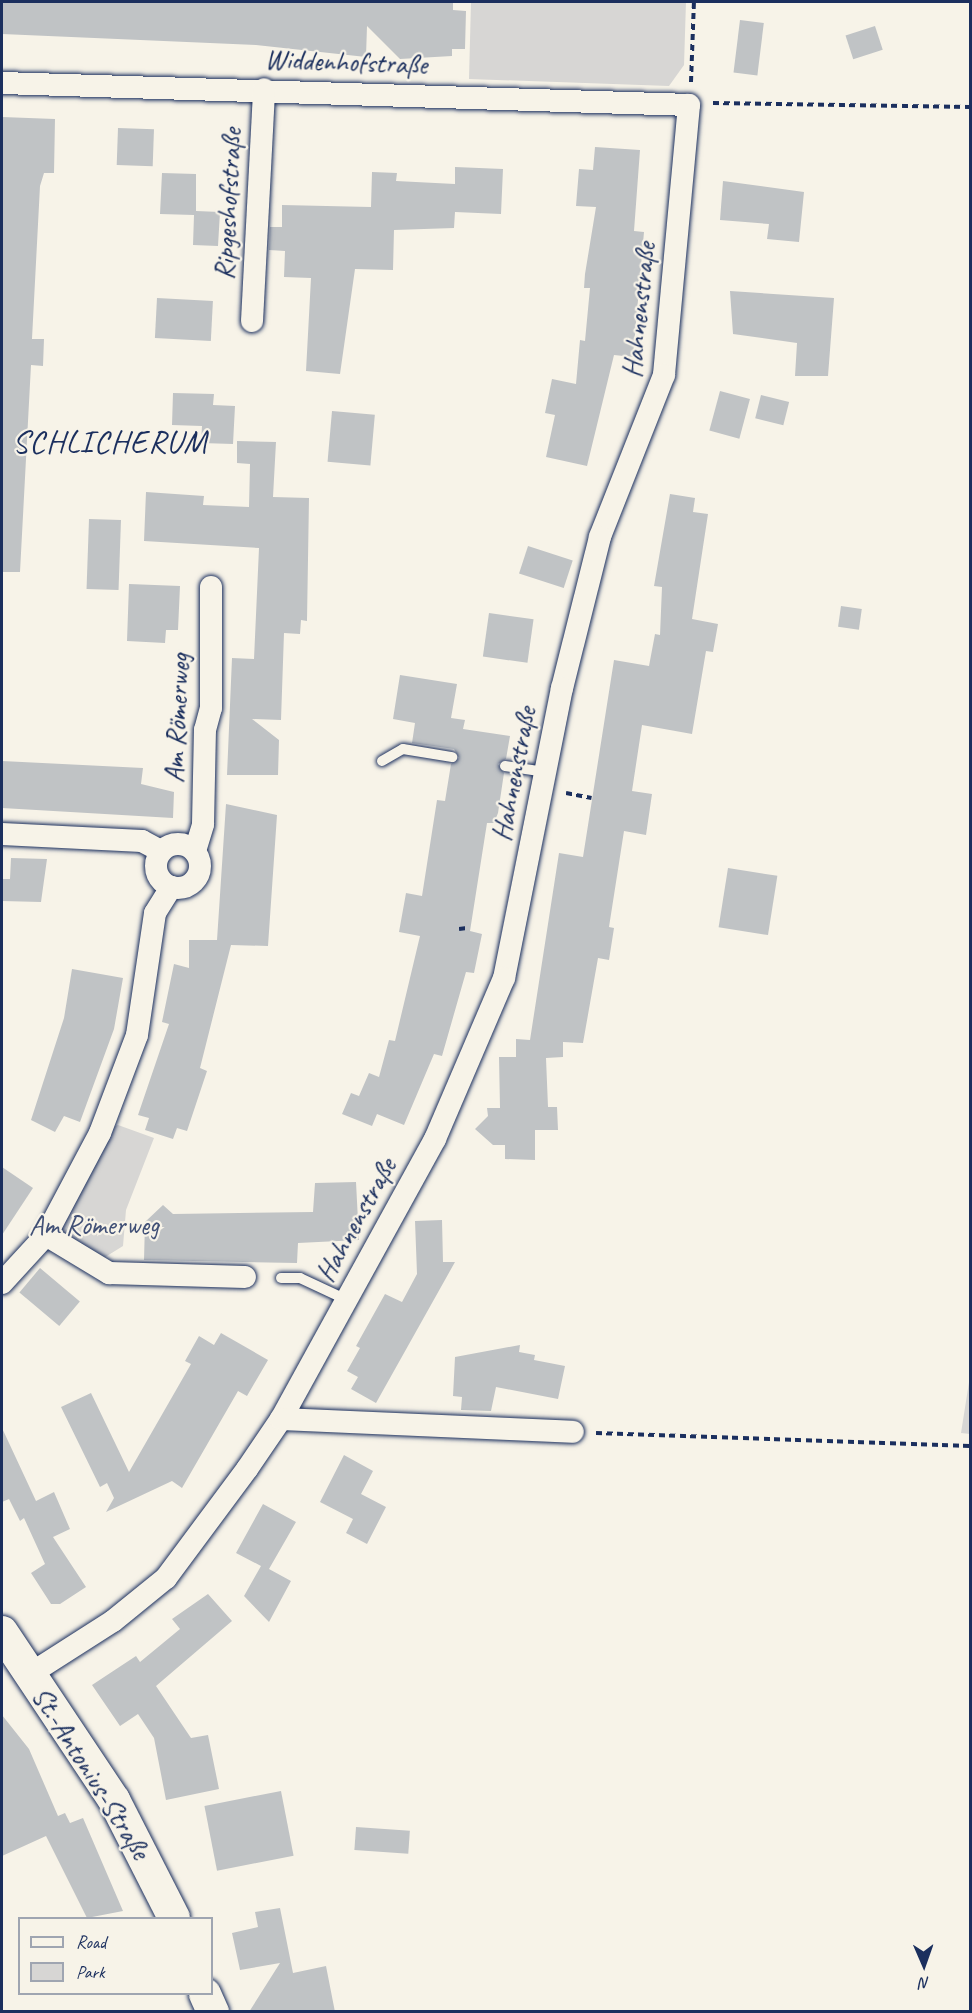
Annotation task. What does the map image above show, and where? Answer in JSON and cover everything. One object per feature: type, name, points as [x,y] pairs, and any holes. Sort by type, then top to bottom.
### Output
[{"type":"street","name":"Widdenhofstraße","points":[[2,83],[264,89],[689,105]]},
{"type":"street","name":"Ripgeshofstraße","points":[[252,321],[264,89]]},
{"type":"street","name":"Hahnenstraße","points":[[30,1674],[113,1621],[166,1578],[281,1419],[435,1140],[504,978],[545,772],[600,537],[664,375],[689,105]]},
{"type":"street","name":"Am Römerweg","points":[[171,887],[184,887],[195,879],[200,866],[195,851],[202,824],[205,730],[211,708],[211,587]]},
{"type":"street","points":[[2,834],[142,841],[161,851]]},
{"type":"street","points":[[161,851],[177,843],[195,851]]},
{"type":"street","points":[[2,1283],[46,1235],[100,1133],[123,1078],[140,1019],[155,913],[171,887],[157,874],[161,851]]},
{"type":"street","points":[[46,1235],[109,1273],[245,1277]]},
{"type":"street","points":[[281,1419],[573,1432]]},
{"type":"street","name":"St.-Antonius-Straße","points":[[2,1632],[114,1800],[173,1917]]},
{"type":"street","points":[[206,1995],[213,2012]]},
{"type":"lane","points":[[382,761],[403,749],[452,757]]},
{"type":"lane","points":[[505,766],[545,772]]},
{"type":"lane","points":[[281,1278],[300,1278],[347,1300]]},
{"type":"path","points":[[694,2],[689,105],[761,100],[970,107]]},
{"type":"path","points":[[459,929],[467,928]]},
{"type":"path","points":[[573,1432],[970,1446]]},
{"type":"green space","points":[[471,2],[686,2],[684,65],[669,86],[469,79]]},
{"type":"green space","name":"Am Römerweg","points":[[118,1125],[154,1138],[126,1210],[123,1246],[102,1259],[62,1243],[58,1224],[109,1128]]},
{"type":"green space","points":[[970,1376],[970,1434],[961,1433]]},
{"type":"building","points":[[2,2],[453,2],[453,10],[466,11],[465,49],[452,49],[452,56],[400,59],[367,26],[366,57],[256,45],[2,34]]},
{"type":"building","points":[[740,20],[764,23],[757,76],[734,73]]},
{"type":"building","points":[[875,26],[883,50],[853,59],[846,36]]},
{"type":"building","points":[[2,117],[55,119],[54,173],[44,173],[40,186],[32,339],[44,339],[43,366],[31,365],[20,572],[2,572]]},
{"type":"building","points":[[118,128],[154,129],[153,166],[117,165]]},
{"type":"building","points":[[595,147],[640,150],[634,231],[644,232],[633,357],[614,355],[587,466],[546,457],[555,415],[545,413],[552,379],[576,384],[580,340],[585,341],[590,288],[584,288],[585,274],[596,207],[576,206],[579,169],[593,170]]},
{"type":"building","points":[[455,167],[503,169],[501,214],[455,212],[454,228],[394,230],[393,270],[355,269],[340,374],[306,371],[311,278],[284,277],[285,251],[269,250],[270,227],[282,227],[282,205],[371,207],[372,172],[397,173],[396,181],[455,184]]},
{"type":"building","points":[[162,173],[196,174],[196,211],[220,212],[218,246],[193,245],[194,215],[160,214]]},
{"type":"building","points":[[723,181],[804,192],[799,242],[767,239],[769,224],[720,220]]},
{"type":"building","points":[[730,291],[834,298],[828,376],[795,376],[797,343],[733,334]]},
{"type":"building","points":[[157,298],[213,301],[211,341],[155,338]]},
{"type":"building","points":[[720,391],[750,399],[739,439],[709,431]]},
{"type":"building","points":[[173,393],[214,394],[213,405],[235,406],[233,444],[201,443],[202,426],[172,425]]},
{"type":"building","points":[[761,395],[789,402],[783,425],[755,418]]},
{"type":"building","points":[[332,411],[375,415],[370,466],[328,462]]},
{"type":"building","points":[[237,441],[276,442],[273,497],[309,498],[307,621],[301,620],[300,634],[284,633],[281,720],[252,719],[279,740],[278,775],[227,775],[232,658],[254,659],[259,548],[144,541],[146,492],[204,496],[203,505],[249,507],[250,464],[237,463]]},
{"type":"building","points":[[670,494],[695,498],[693,512],[708,514],[692,619],[718,624],[713,652],[706,651],[692,734],[642,725],[632,791],[652,794],[646,835],[624,831],[609,927],[614,928],[609,960],[598,958],[583,1043],[563,1042],[563,1057],[546,1058],[548,1107],[557,1107],[558,1130],[535,1130],[535,1160],[505,1159],[505,1145],[493,1145],[475,1129],[488,1116],[487,1108],[500,1108],[499,1057],[516,1057],[516,1039],[530,1040],[559,853],[583,857],[614,660],[649,666],[655,634],[660,635],[662,587],[654,586]]},
{"type":"building","points":[[89,519],[121,520],[119,590],[87,589]]},
{"type":"building","points":[[528,546],[573,561],[564,588],[519,574]]},
{"type":"building","points":[[129,584],[180,586],[178,630],[166,630],[165,643],[127,641]]},
{"type":"building","points":[[841,606],[862,609],[859,630],[838,627]]},
{"type":"building","points":[[489,613],[534,619],[527,663],[483,657]]},
{"type":"building","points":[[400,675],[457,684],[451,718],[465,720],[463,729],[510,736],[506,759],[498,764],[504,773],[498,813],[494,823],[487,823],[470,931],[482,934],[474,973],[466,972],[442,1056],[434,1054],[404,1125],[377,1114],[372,1126],[342,1114],[351,1093],[359,1096],[369,1073],[379,1077],[389,1040],[395,1041],[420,936],[399,932],[406,893],[422,896],[437,800],[445,801],[451,764],[459,758],[454,749],[412,743],[415,723],[393,719]]},
{"type":"building","points":[[2,761],[143,768],[141,784],[174,792],[173,818],[2,808]]},
{"type":"building","points":[[226,804],[277,815],[268,946],[231,945],[200,1068],[207,1071],[187,1131],[177,1128],[173,1139],[145,1130],[149,1118],[138,1115],[169,1024],[162,1022],[174,964],[189,968],[189,940],[217,940]]},
{"type":"building","points":[[11,858],[47,859],[41,902],[2,901],[2,879],[10,879]]},
{"type":"building","points":[[728,868],[777,876],[768,935],[719,927]]},
{"type":"building","points":[[72,969],[123,978],[114,1029],[80,1122],[64,1116],[55,1132],[31,1120],[64,1018]]},
{"type":"building","points":[[2,1167],[33,1188],[2,1235]]},
{"type":"building","points":[[356,1182],[359,1240],[298,1243],[297,1263],[144,1260],[145,1222],[163,1205],[173,1214],[313,1212],[315,1183]]},
{"type":"building","points":[[442,1220],[443,1262],[455,1262],[376,1403],[351,1389],[358,1377],[347,1371],[360,1348],[356,1346],[385,1294],[402,1302],[417,1274],[415,1221]]},
{"type":"building","points":[[40,1268],[80,1301],[59,1326],[19,1293]]},
{"type":"building","points":[[221,1333],[268,1360],[247,1396],[238,1391],[182,1488],[172,1481],[106,1512],[114,1498],[107,1483],[100,1487],[61,1407],[91,1393],[129,1472],[191,1364],[185,1361],[199,1336],[214,1345]]},
{"type":"building","points":[[520,1345],[519,1352],[535,1355],[534,1360],[565,1366],[558,1399],[496,1387],[491,1411],[461,1410],[462,1397],[453,1396],[455,1357]]},
{"type":"building","points":[[2,1428],[36,1501],[54,1492],[70,1529],[53,1537],[86,1587],[60,1604],[51,1604],[31,1573],[45,1564],[24,1518],[20,1521],[9,1499],[2,1502]]},
{"type":"building","points":[[344,1455],[373,1471],[361,1494],[386,1507],[367,1544],[346,1533],[353,1519],[320,1502]]},
{"type":"building","points":[[263,1504],[296,1522],[269,1569],[291,1581],[269,1622],[244,1596],[261,1566],[236,1553]]},
{"type":"building","points":[[208,1594],[232,1621],[156,1686],[191,1738],[208,1735],[219,1789],[166,1800],[154,1738],[138,1714],[120,1726],[92,1685],[136,1656],[140,1662],[180,1629],[172,1619]]},
{"type":"building","points":[[2,1715],[29,1749],[58,1816],[65,1813],[70,1823],[83,1818],[123,1911],[86,1917],[46,1836],[2,1856]]},
{"type":"building","points":[[281,1791],[294,1856],[217,1871],[204,1806]]},
{"type":"building","points":[[356,1827],[410,1831],[408,1854],[354,1850]]},
{"type":"building","points":[[280,1908],[293,1973],[326,1966],[335,2012],[249,2012],[280,1963],[240,1970],[232,1933],[258,1927],[255,1912]]},
{"type":"district","name":"SCHLICHERUM","points":[[110,442]]}]
